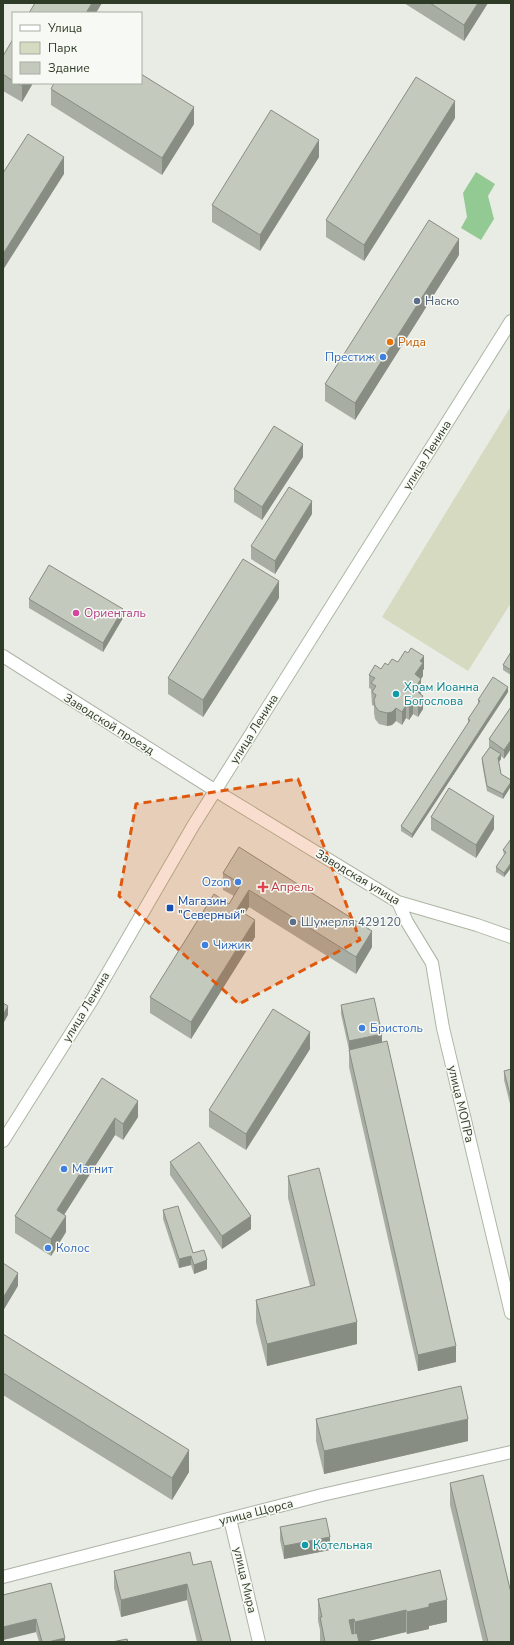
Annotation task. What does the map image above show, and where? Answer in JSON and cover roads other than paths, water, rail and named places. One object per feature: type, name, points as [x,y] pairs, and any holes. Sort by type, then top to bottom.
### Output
[{"type":"street","name":"улица Ленина","points":[[3,1142],[92,1000],[152,895],[216,791],[511,321]]},
{"type":"street","name":"Заводской проезд","points":[[3,656],[216,791]]},
{"type":"street","name":"Заводская улица","points":[[216,791],[398,902],[477,925],[511,937]]},
{"type":"street","name":"улица МОПРа","points":[[398,902],[407,922],[432,963],[443,1028],[511,1312]]},
{"type":"street","name":"улица Щорса","points":[[3,1578],[322,1495],[511,1452]]},
{"type":"street","name":"улица Мира","points":[[230,1519],[259,1642]]},
{"type":"place","name":"Наско","points":[[417,301]]},
{"type":"place","name":"Рида","points":[[390,342]]},
{"type":"place","name":"Престиж","points":[[383,357]]},
{"type":"place","name":"Ориенталь","points":[[76,613]]},
{"type":"place","name":"Храм Иоанна Богослова","points":[[396,694]]},
{"type":"place","name":"Ozon","points":[[238,882]]},
{"type":"place","name":"Апрель","points":[[263,887]]},
{"type":"place","name":"Магазин \"Северный\"","points":[[170,908]]},
{"type":"place","name":"Шумерля 429120","points":[[293,922]]},
{"type":"place","name":"Чижик","points":[[205,945]]},
{"type":"place","name":"Бристоль","points":[[362,1028]]},
{"type":"place","name":"Магнит","points":[[64,1169]]},
{"type":"place","name":"Колос","points":[[48,1248]]},
{"type":"place","name":"Котельная","points":[[305,1545]]}]
